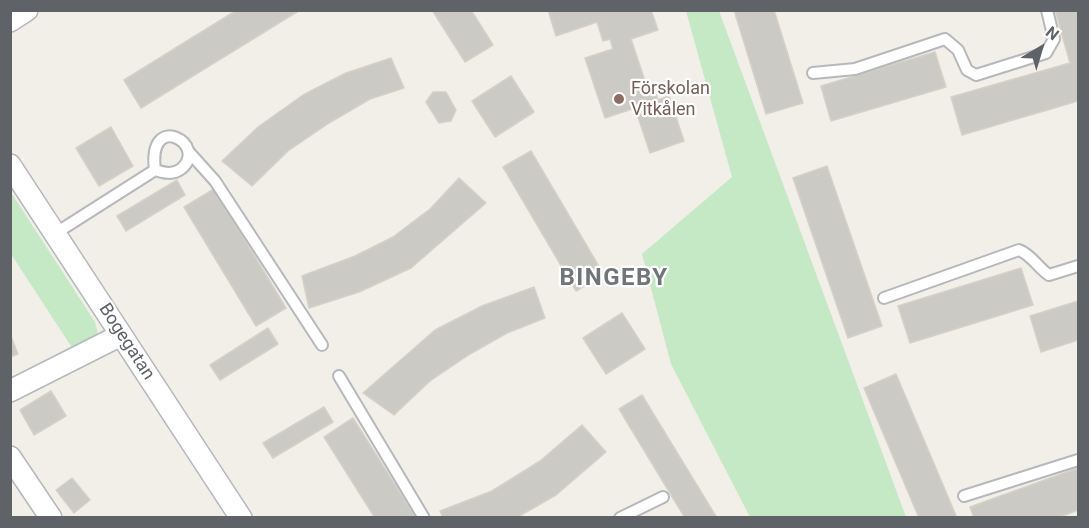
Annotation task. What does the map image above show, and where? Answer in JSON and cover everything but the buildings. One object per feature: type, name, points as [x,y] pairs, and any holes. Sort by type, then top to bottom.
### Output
[{"type":"street","points":[[10,21],[27,10]]},
{"type":"street","name":"Bogegatan","points":[[10,165],[241,518]]},
{"type":"street","points":[[10,391],[121,336]]},
{"type":"street","points":[[10,457],[51,518]]},
{"type":"lane","points":[[813,74],[855,69],[945,39],[958,50],[967,70],[976,75],[990,72],[1046,52],[1054,39],[1047,10]]},
{"type":"lane","points":[[154,170],[154,150],[158,142],[166,136],[175,136],[185,142],[189,152],[214,181],[322,345]]},
{"type":"lane","points":[[154,170],[165,174],[178,171],[187,164],[189,152]]},
{"type":"lane","points":[[56,233],[154,170]]},
{"type":"lane","points":[[884,298],[1019,250],[1031,255],[1038,268],[1049,275],[1078,266]]},
{"type":"lane","points":[[339,376],[424,518]]},
{"type":"lane","points":[[964,496],[1078,460]]},
{"type":"lane","points":[[620,518],[663,497]]},
{"type":"green space","points":[[686,11],[719,11],[906,517],[750,517],[671,364],[642,254],[732,177]]},
{"type":"green space","points":[[10,191],[95,322],[98,334],[73,349],[11,254]]},
{"type":"place","name":"Förskolan Vitkålen","points":[[619,99]]},
{"type":"district","name":"BINGEBY","points":[[614,279]]}]
